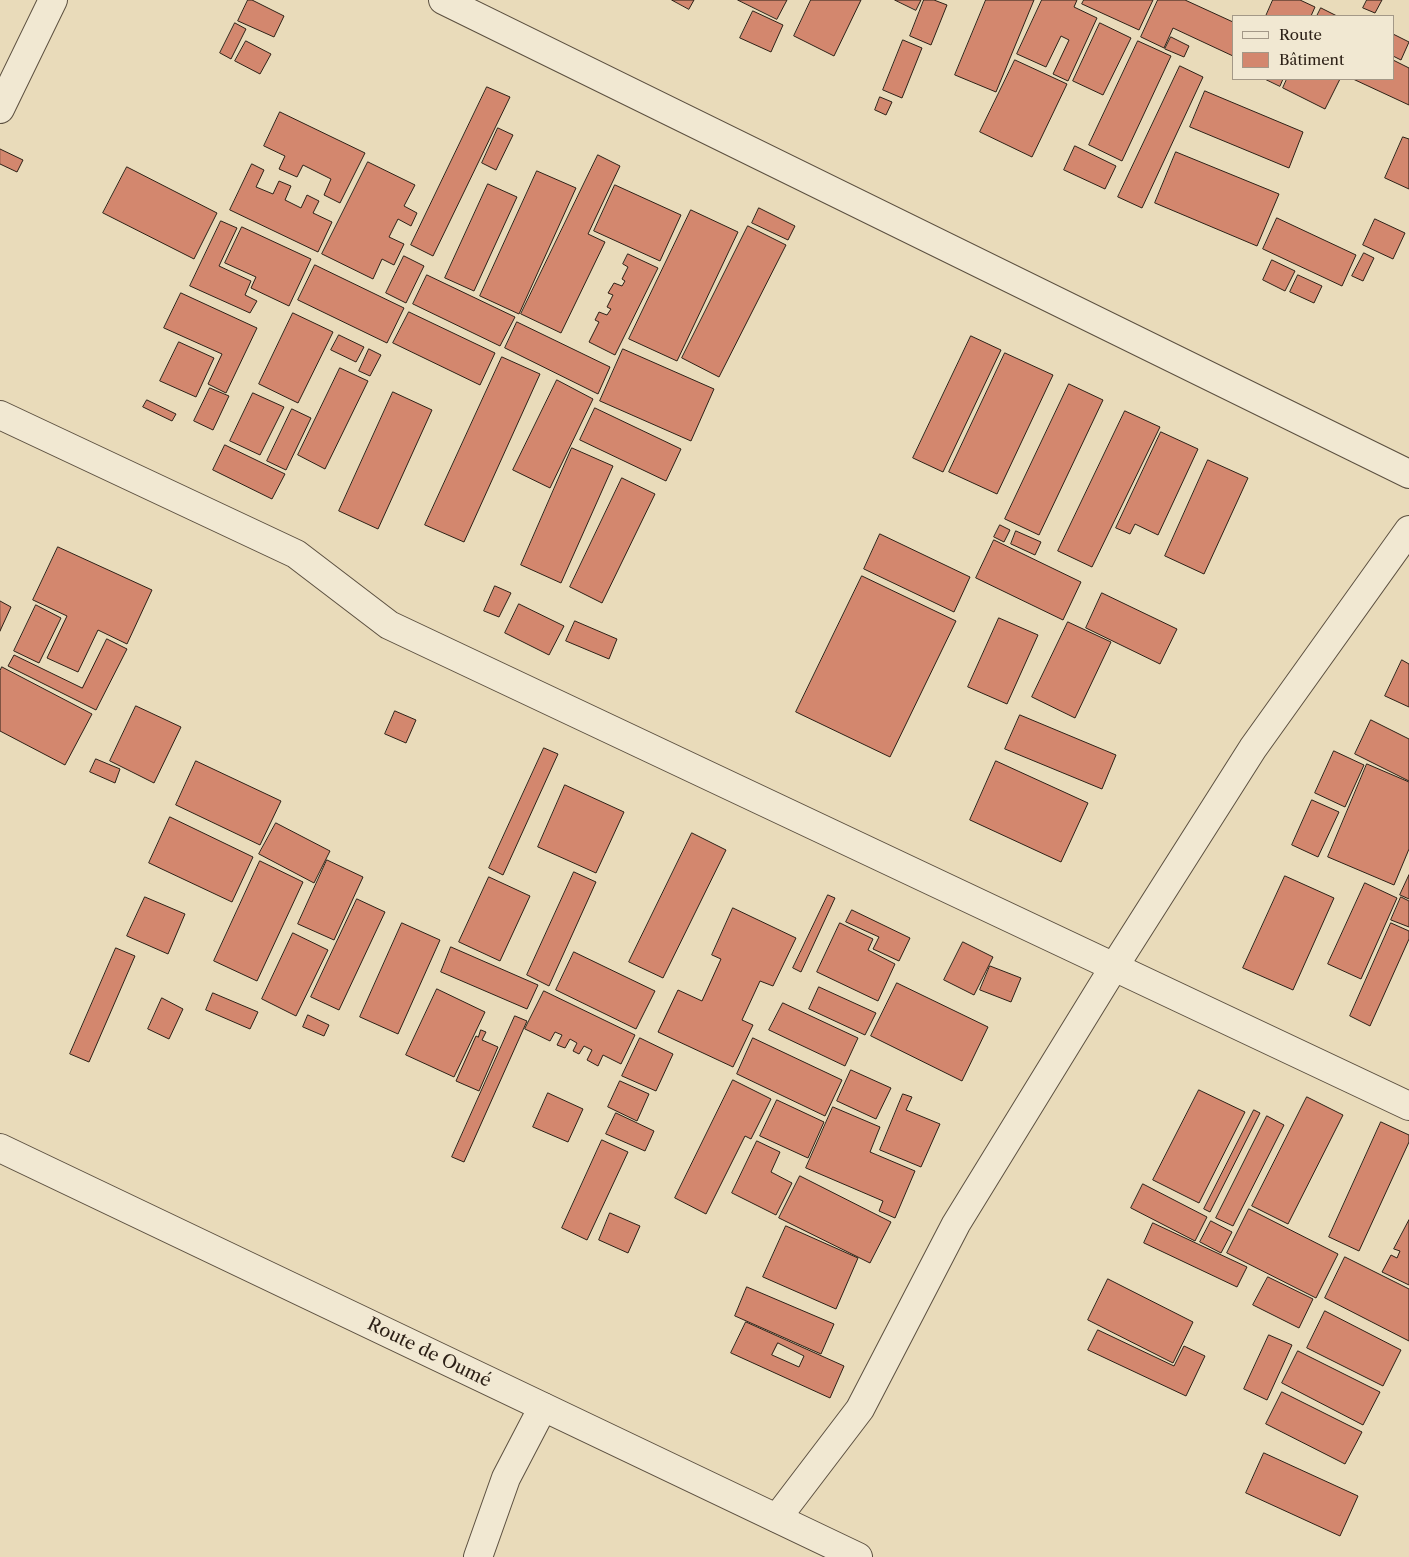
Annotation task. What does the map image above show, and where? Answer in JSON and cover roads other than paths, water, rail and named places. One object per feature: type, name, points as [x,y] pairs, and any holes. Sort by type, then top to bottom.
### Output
[{"type":"street","points":[[0,110],[53,0]]},
{"type":"street","points":[[443,0],[1409,474]]},
{"type":"street","points":[[0,415],[296,554],[389,625],[1409,1106]]},
{"type":"street","points":[[777,1518],[860,1408],[956,1224],[1114,967],[1254,748],[1409,530]]},
{"type":"street","name":"Route de Oumé","points":[[0,1148],[858,1557]]},
{"type":"street","points":[[478,1557],[506,1478],[543,1407]]}]
